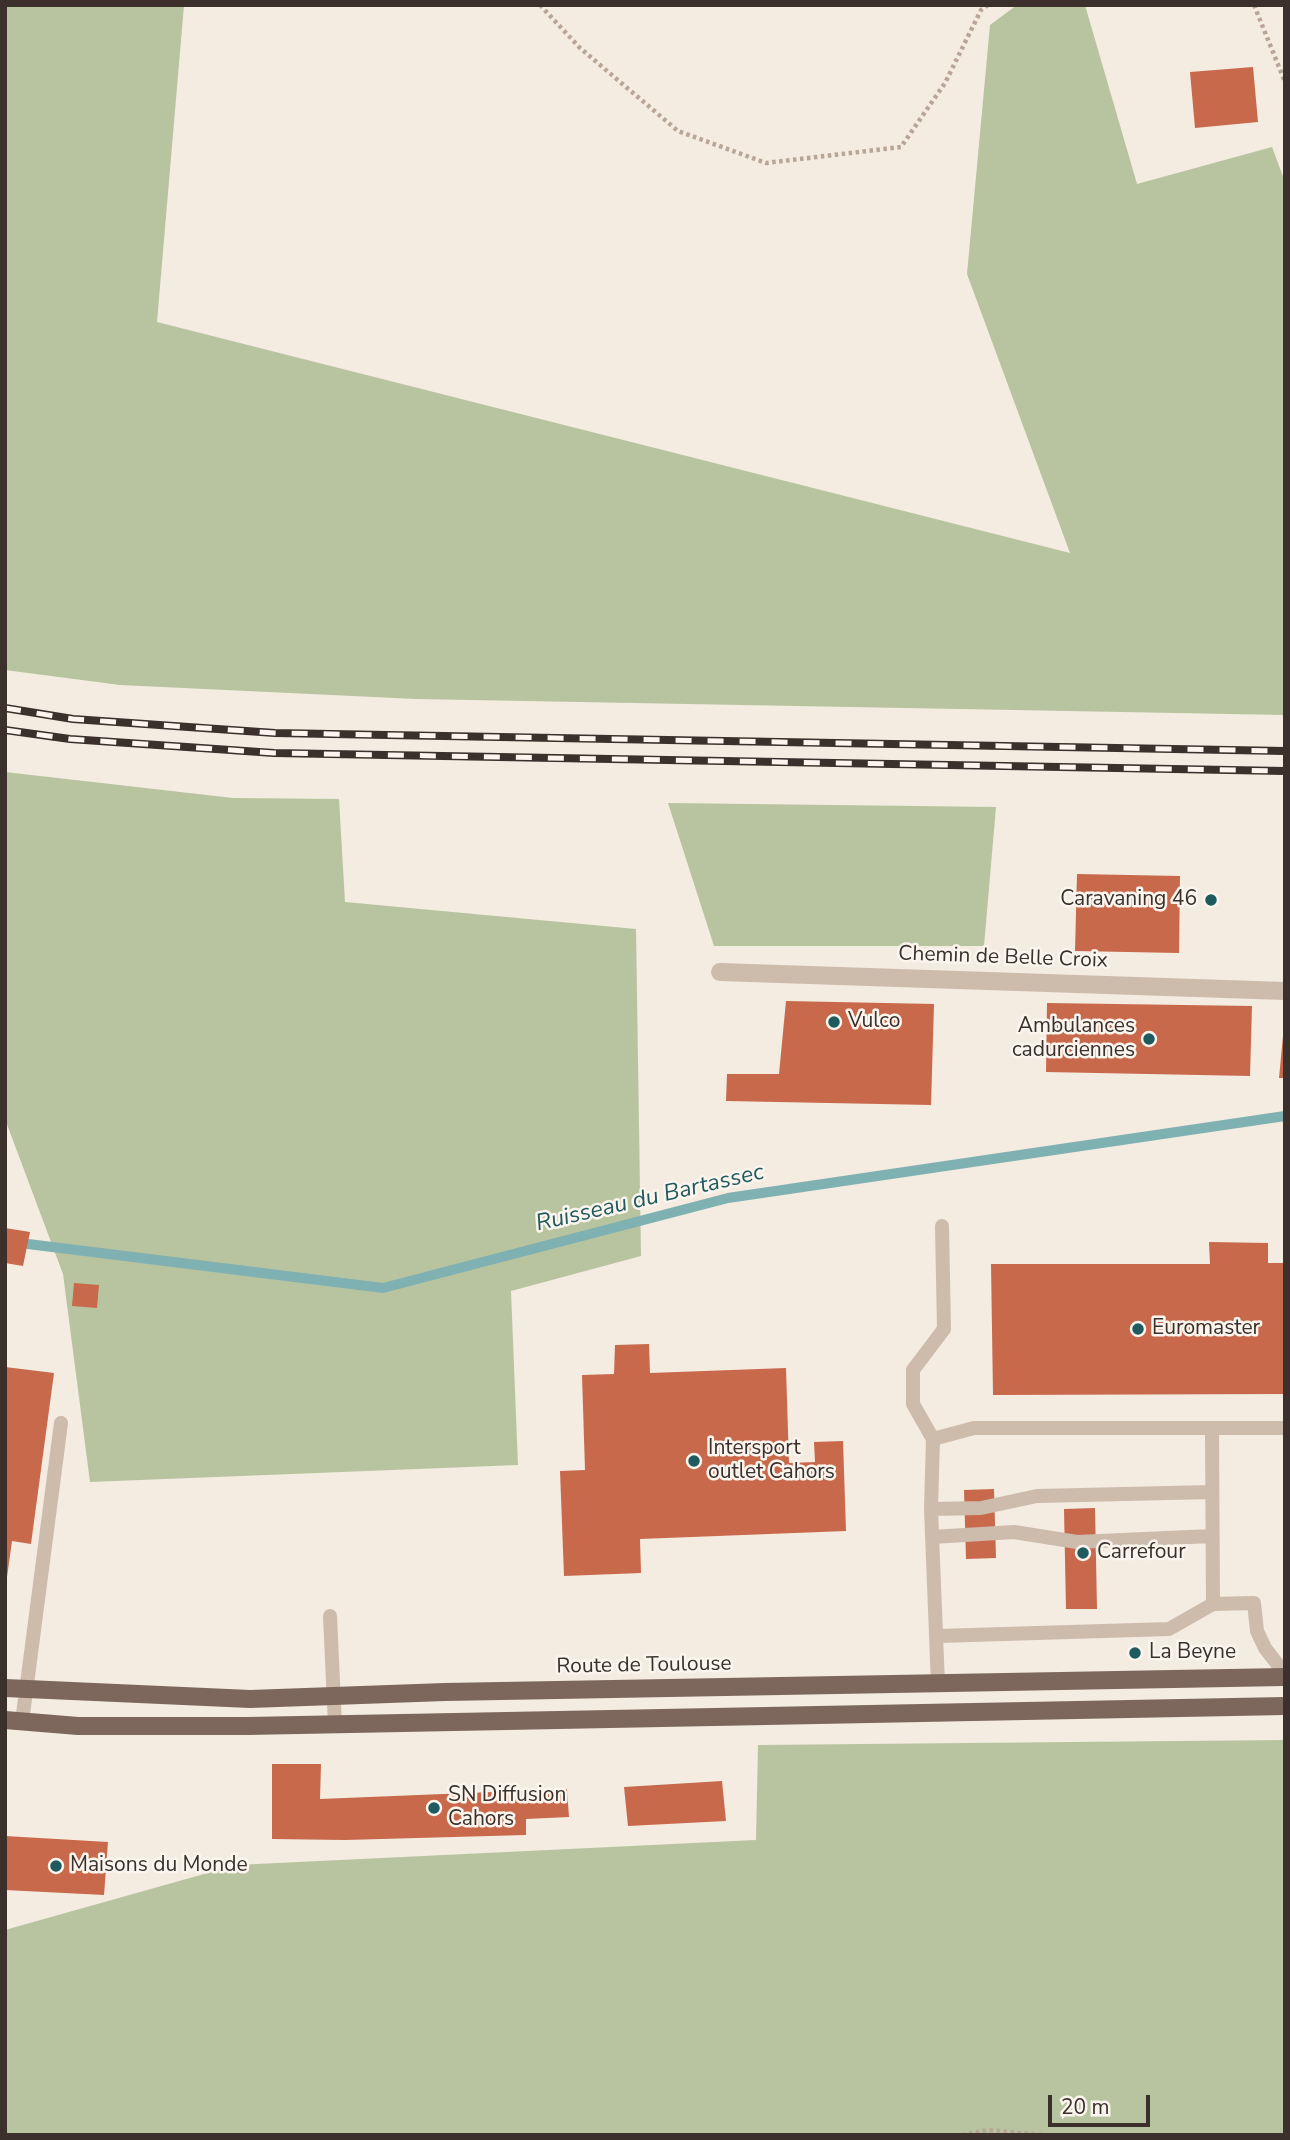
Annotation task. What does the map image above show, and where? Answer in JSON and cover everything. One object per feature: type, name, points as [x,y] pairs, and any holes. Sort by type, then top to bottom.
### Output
[{"type":"main road","name":"Route de Toulouse","points":[[5,1688],[250,1699],[1285,1675]]},
{"type":"main road","points":[[13,1721],[78,1726],[335,1725],[1285,1706]]},
{"type":"street","name":"Chemin de Belle Croix","points":[[720,972],[1285,991]]},
{"type":"lane","points":[[938,1685],[931,1509],[933,1439],[913,1404],[913,1370],[944,1329],[942,1226]]},
{"type":"lane","points":[[13,1721],[25,1690],[61,1423]]},
{"type":"lane","points":[[933,1439],[974,1428],[1285,1428]]},
{"type":"lane","points":[[1212,1429],[1213,1604]]},
{"type":"lane","points":[[931,1509],[981,1508],[1037,1496],[1212,1492]]},
{"type":"lane","points":[[932,1537],[1014,1532],[1077,1542],[1212,1536]]},
{"type":"lane","points":[[938,1636],[1169,1629],[1213,1604],[1254,1604],[1261,1640],[1285,1675]]},
{"type":"lane","points":[[330,1616],[335,1725]]},
{"type":"path","points":[[540,5],[580,48],[678,131],[766,163],[901,147],[945,83],[981,10],[989,5]]},
{"type":"path","points":[[1254,5],[1285,82]]},
{"type":"path","points":[[962,2135],[988,2130],[1044,2135]]},
{"type":"green space","points":[[5,5],[184,5],[157,322],[1070,553],[967,274],[990,25],[1017,5],[1085,5],[1137,184],[1272,147],[1285,182],[1285,715],[416,699],[120,685],[5,670]]},
{"type":"green space","points":[[5,772],[233,798],[339,799],[345,902],[636,929],[641,1256],[511,1291],[518,1465],[90,1482],[63,1274],[5,1119]]},
{"type":"green space","points":[[668,803],[996,807],[984,946],[714,946]]},
{"type":"green space","points":[[1285,1740],[1285,2135],[5,2135],[5,1930],[236,1865],[756,1840],[758,1745]]},
{"type":"building","points":[[1253,67],[1258,122],[1195,128],[1190,72]]},
{"type":"building","points":[[1077,874],[1180,876],[1179,953],[1075,951]]},
{"type":"building","points":[[786,1001],[934,1004],[931,1105],[726,1101],[727,1074],[779,1074]]},
{"type":"building","name":"Ambulances cadurciennes","points":[[1047,1003],[1252,1006],[1250,1076],[1046,1072]]},
{"type":"building","points":[[1283,1036],[1285,1078],[1279,1078]]},
{"type":"building","points":[[5,1228],[30,1232],[23,1266],[5,1263]]},
{"type":"building","name":"Euromaster","points":[[1209,1242],[1268,1243],[1268,1263],[1285,1263],[1285,1394],[993,1395],[991,1264],[1210,1264]]},
{"type":"building","points":[[74,1283],[99,1285],[97,1308],[72,1306]]},
{"type":"building","points":[[649,1344],[650,1373],[786,1368],[789,1463],[815,1462],[814,1442],[843,1441],[846,1531],[640,1539],[641,1573],[564,1576],[560,1471],[585,1470],[582,1375],[614,1374],[615,1345]]},
{"type":"building","points":[[5,1367],[54,1373],[31,1544],[12,1541],[7,1577]]},
{"type":"building","points":[[994,1489],[996,1558],[966,1559],[964,1490]]},
{"type":"building","points":[[1095,1508],[1097,1609],[1066,1609],[1064,1509]]},
{"type":"building","points":[[272,1764],[321,1764],[320,1799],[567,1789],[569,1817],[526,1819],[526,1835],[345,1840],[272,1839]]},
{"type":"building","points":[[722,1781],[726,1821],[628,1826],[624,1787]]},
{"type":"building","name":"Maisons du Monde","points":[[5,1836],[108,1842],[104,1895],[5,1890]]},
{"type":"waterway","name":"Ruisseau du Bartassec","points":[[28,1244],[383,1288],[728,1198],[1285,1116]]},
{"type":"railway","points":[[5,708],[73,719],[275,733],[1285,751]]},
{"type":"railway","points":[[5,730],[70,739],[274,753],[1285,771]]},
{"type":"place","name":"Caravaning 46","points":[[1211,900]]},
{"type":"place","name":"Vulco","points":[[834,1022]]},
{"type":"place","name":"Ambulances cadurciennes","points":[[1149,1039]]},
{"type":"place","name":"Euromaster","points":[[1138,1329]]},
{"type":"place","name":"Intersport outlet Cahors","points":[[694,1461]]},
{"type":"place","name":"Carrefour","points":[[1083,1553]]},
{"type":"place","name":"La Beyne","points":[[1135,1653]]},
{"type":"place","name":"SN Diffusion Cahors","points":[[434,1808]]},
{"type":"place","name":"Maisons du Monde","points":[[56,1866]]}]
